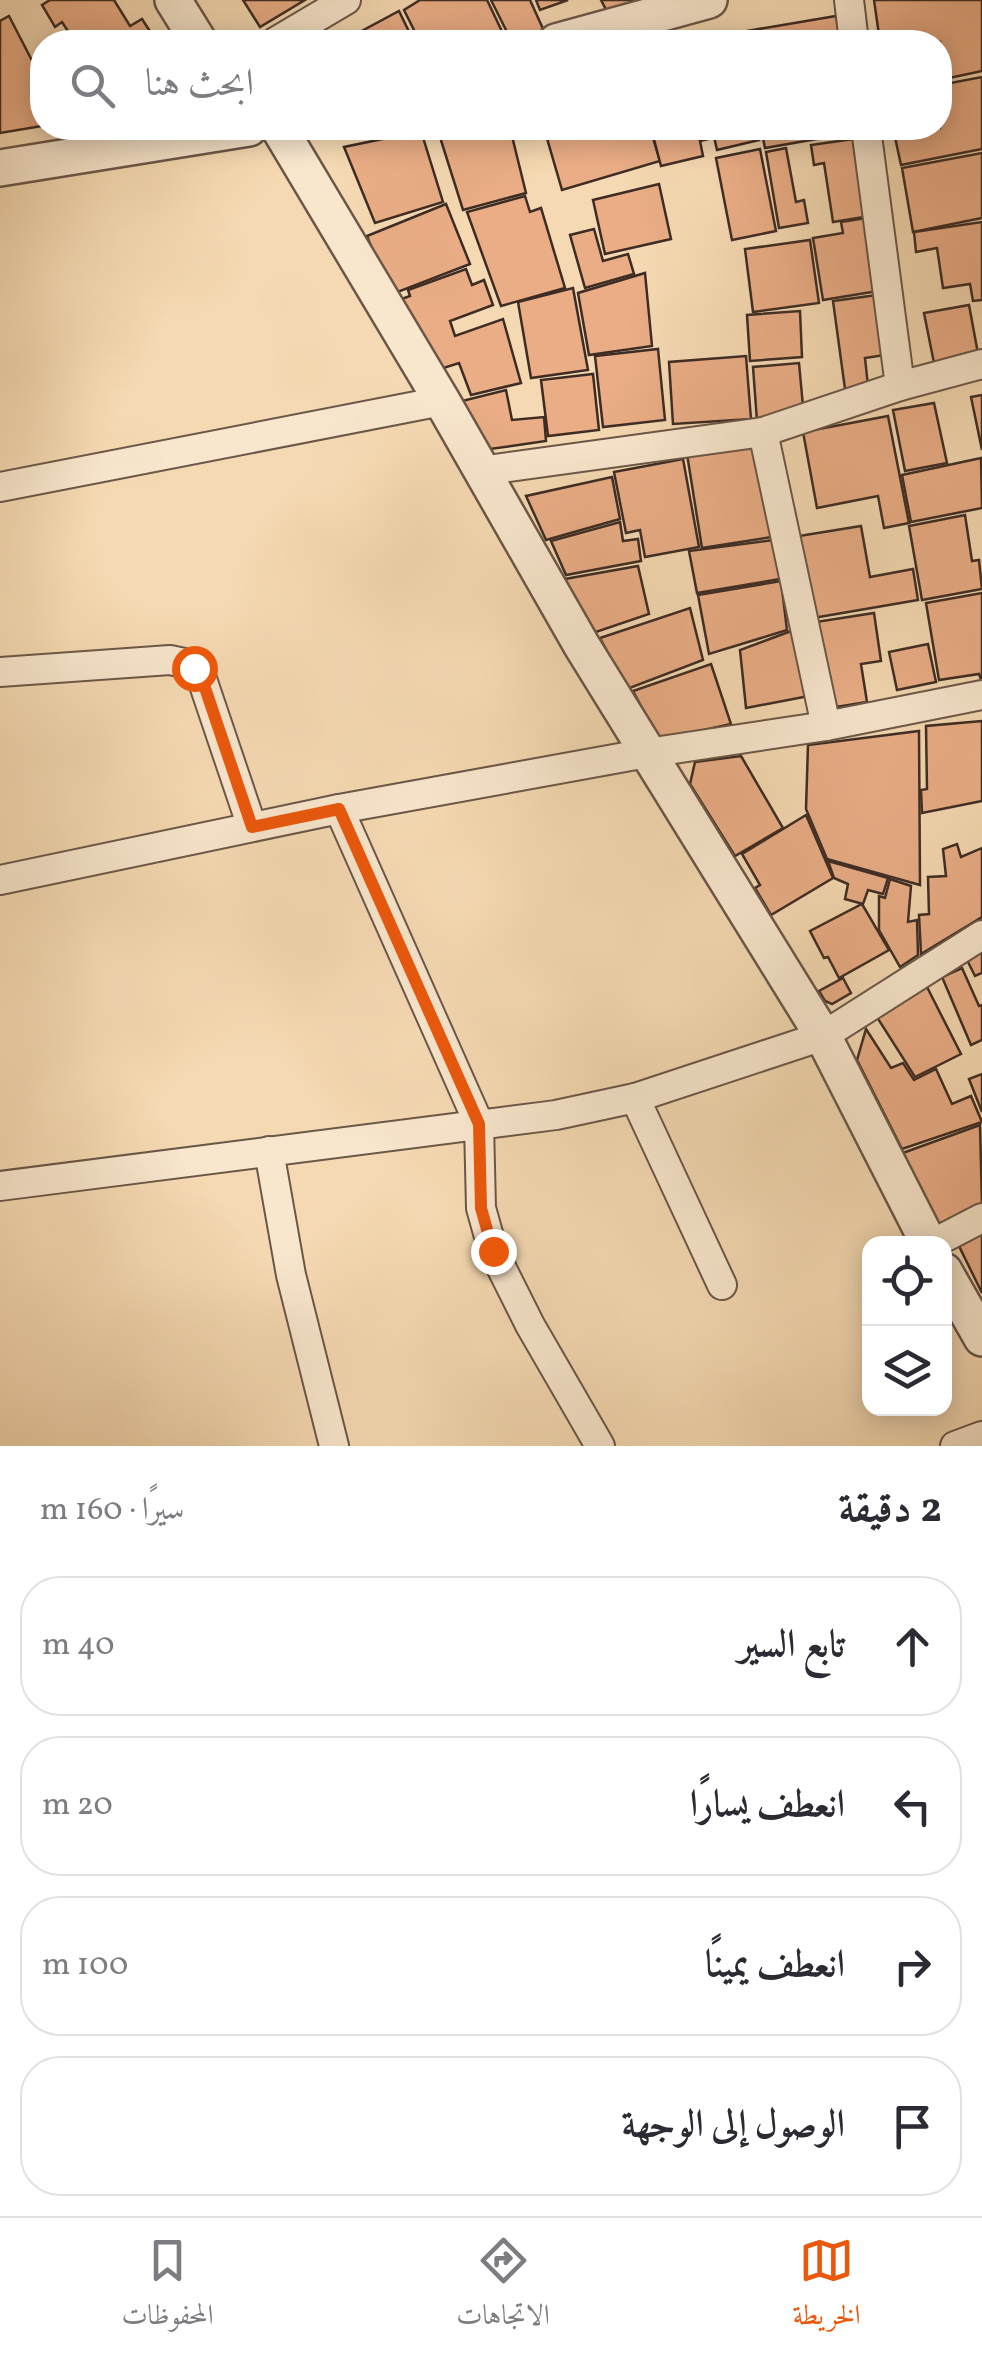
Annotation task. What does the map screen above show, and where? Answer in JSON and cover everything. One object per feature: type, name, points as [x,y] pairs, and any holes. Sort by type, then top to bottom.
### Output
[{"type":"street","points":[[173,0],[192,30]]},
{"type":"street","points":[[295,30],[346,0]]},
{"type":"street","points":[[600,30],[709,0]]},
{"type":"street","points":[[849,0],[853,30]]},
{"type":"street","points":[[0,168],[172,140]]},
{"type":"street","points":[[286,140],[648,752],[823,1036],[926,1236]]},
{"type":"street","points":[[868,140],[900,386]]},
{"type":"street","points":[[480,470],[763,432],[900,386],[982,364]]},
{"type":"street","points":[[0,487],[442,401]]},
{"type":"street","points":[[763,432],[826,726]]},
{"type":"street","points":[[0,672],[170,660],[194,668],[201,676],[252,827]]},
{"type":"street","points":[[0,880],[339,809],[982,696]]},
{"type":"street","points":[[339,809],[479,1124],[481,1208],[493,1251],[530,1325],[600,1446]]},
{"type":"street","points":[[0,1186],[556,1115],[635,1098],[823,1036],[982,935]]},
{"type":"street","points":[[635,1098],[722,1285]]},
{"type":"street","points":[[269,1151],[290,1275],[334,1446]]},
{"type":"street","points":[[946,1236],[982,1218]]},
{"type":"street","points":[[952,1285],[982,1338]]},
{"type":"street","points":[[955,1446],[982,1436]]},
{"type":"building","points":[[50,0],[114,0],[130,26],[142,19],[149,30],[67,30],[62,22],[55,27],[42,5]]},
{"type":"building","points":[[243,0],[305,0],[260,27]]},
{"type":"building","points":[[420,0],[487,0],[501,30],[414,30],[404,10]]},
{"type":"building","points":[[491,0],[530,0],[544,30],[506,30]]},
{"type":"building","points":[[536,0],[568,0],[540,10]]},
{"type":"building","points":[[601,0],[632,0],[634,4],[612,21]]},
{"type":"building","points":[[874,0],[982,0],[982,71],[952,77],[952,30],[878,30]]},
{"type":"building","points":[[399,11],[408,30],[364,30]]},
{"type":"building","points":[[9,16],[30,57],[30,128],[0,133],[0,21]]},
{"type":"building","points":[[836,16],[839,30],[753,30]]},
{"type":"building","points":[[982,77],[982,149],[901,165],[896,140],[952,140],[952,83]]},
{"type":"building","points":[[378,140],[424,140],[443,202],[375,223],[344,147]]},
{"type":"building","points":[[441,140],[513,140],[526,193],[463,210]]},
{"type":"building","points":[[547,140],[654,140],[660,161],[562,190]]},
{"type":"building","points":[[654,140],[704,140],[700,141],[703,156],[661,166]]},
{"type":"building","points":[[715,140],[759,140],[717,150]]},
{"type":"building","points":[[763,140],[811,140],[765,148]]},
{"type":"building","points":[[853,140],[855,156],[861,154],[870,216],[833,222],[824,163],[814,165],[811,145]]},
{"type":"building","points":[[786,148],[796,202],[804,200],[808,223],[779,228],[766,152]]},
{"type":"building","points":[[760,149],[776,231],[732,240],[716,158]]},
{"type":"building","points":[[982,153],[982,218],[913,232],[902,168]]},
{"type":"building","points":[[659,184],[671,239],[605,254],[593,200]]},
{"type":"building","points":[[525,196],[530,212],[541,208],[565,288],[501,306],[467,212]]},
{"type":"building","points":[[446,204],[470,264],[390,295],[367,236]]},
{"type":"building","points":[[866,218],[878,291],[823,300],[813,238],[843,233],[841,222]]},
{"type":"building","points":[[982,222],[982,300],[973,301],[970,284],[943,288],[937,248],[916,252],[914,232]]},
{"type":"building","points":[[594,229],[603,261],[628,254],[634,274],[585,288],[570,235]]},
{"type":"building","points":[[810,240],[819,303],[753,312],[745,249]]},
{"type":"building","points":[[466,269],[472,285],[484,280],[493,305],[450,321],[455,336],[503,319],[521,383],[471,395],[459,363],[434,371],[399,300],[410,296],[408,290]]},
{"type":"building","points":[[645,273],[652,346],[589,355],[578,293]]},
{"type":"building","points":[[573,288],[588,370],[531,378],[518,302]]},
{"type":"building","points":[[877,295],[885,355],[865,358],[868,386],[845,389],[833,301]]},
{"type":"building","points":[[969,305],[979,359],[935,368],[924,313]]},
{"type":"building","points":[[800,311],[802,357],[750,361],[747,315]]},
{"type":"building","points":[[658,349],[665,420],[603,427],[595,356]]},
{"type":"building","points":[[746,356],[751,419],[673,424],[669,362]]},
{"type":"building","points":[[799,363],[804,417],[757,421],[753,367]]},
{"type":"building","points":[[593,374],[599,430],[548,436],[541,380]]},
{"type":"building","points":[[506,390],[512,420],[544,417],[546,441],[483,450],[458,402]]},
{"type":"building","points":[[982,395],[982,450],[971,397]]},
{"type":"building","points":[[934,403],[947,463],[905,471],[893,410]]},
{"type":"building","points":[[888,416],[909,523],[884,528],[878,496],[817,508],[803,432]]},
{"type":"building","points":[[756,443],[772,537],[702,548],[687,454]]},
{"type":"building","points":[[981,458],[982,508],[911,522],[902,475]]},
{"type":"building","points":[[683,459],[699,547],[645,557],[640,530],[626,533],[614,472]]},
{"type":"building","points":[[612,477],[620,519],[546,540],[526,496]]},
{"type":"building","points":[[965,515],[972,561],[979,560],[982,589],[922,600],[909,526]]},
{"type":"building","points":[[620,522],[623,541],[638,539],[641,561],[566,575],[551,541]]},
{"type":"building","points":[[861,526],[870,577],[913,569],[918,600],[813,618],[799,536]]},
{"type":"building","points":[[774,540],[780,579],[697,593],[689,551]]},
{"type":"building","points":[[638,566],[649,614],[593,633],[565,579]]},
{"type":"building","points":[[781,581],[787,630],[709,654],[698,595]]},
{"type":"building","points":[[982,593],[982,682],[979,674],[939,680],[926,603]]},
{"type":"building","points":[[690,608],[703,660],[627,689],[600,638]]},
{"type":"building","points":[[874,613],[881,661],[861,664],[867,702],[830,708],[816,622]]},
{"type":"building","points":[[794,630],[814,695],[746,708],[740,650]]},
{"type":"building","points":[[928,644],[936,682],[897,690],[889,652]]},
{"type":"building","points":[[711,664],[731,724],[659,740],[633,691]]},
{"type":"building","points":[[982,721],[982,801],[922,813],[921,790],[927,789],[926,726]]},
{"type":"building","points":[[919,731],[920,885],[827,859],[806,809],[808,745]]},
{"type":"building","points":[[741,756],[783,828],[735,856],[690,784],[695,762]]},
{"type":"building","points":[[806,815],[833,878],[771,915],[742,854]]},
{"type":"building","points":[[957,844],[961,857],[982,848],[982,917],[921,954],[919,915],[929,914],[928,877],[946,876],[943,849]]},
{"type":"building","points":[[828,861],[888,878],[883,894],[868,890],[863,904],[845,899],[848,884],[834,878]]},
{"type":"building","points":[[890,879],[911,886],[908,922],[917,920],[918,955],[900,967],[879,930],[879,896],[885,898]]},
{"type":"building","points":[[862,904],[889,950],[839,978],[810,931]]},
{"type":"building","points":[[982,949],[982,973],[975,976],[965,956]]},
{"type":"building","points":[[962,968],[979,1006],[982,1005],[982,1040],[971,1045],[942,977]]},
{"type":"building","points":[[843,978],[851,993],[832,1004],[825,1001],[819,991]]},
{"type":"building","points":[[927,987],[961,1054],[915,1077],[875,1014]]},
{"type":"building","points":[[866,1029],[891,1068],[903,1063],[914,1080],[936,1069],[952,1104],[971,1096],[982,1122],[902,1149],[857,1060]]},
{"type":"building","points":[[982,1074],[982,1112],[969,1079]]},
{"type":"building","points":[[980,1125],[982,1205],[941,1227],[900,1154]]},
{"type":"building","points":[[982,1230],[982,1293],[957,1242]]},
{"type":"route","points":[[194,668],[201,676],[252,827],[339,809],[479,1124],[481,1208],[493,1251]]}]
